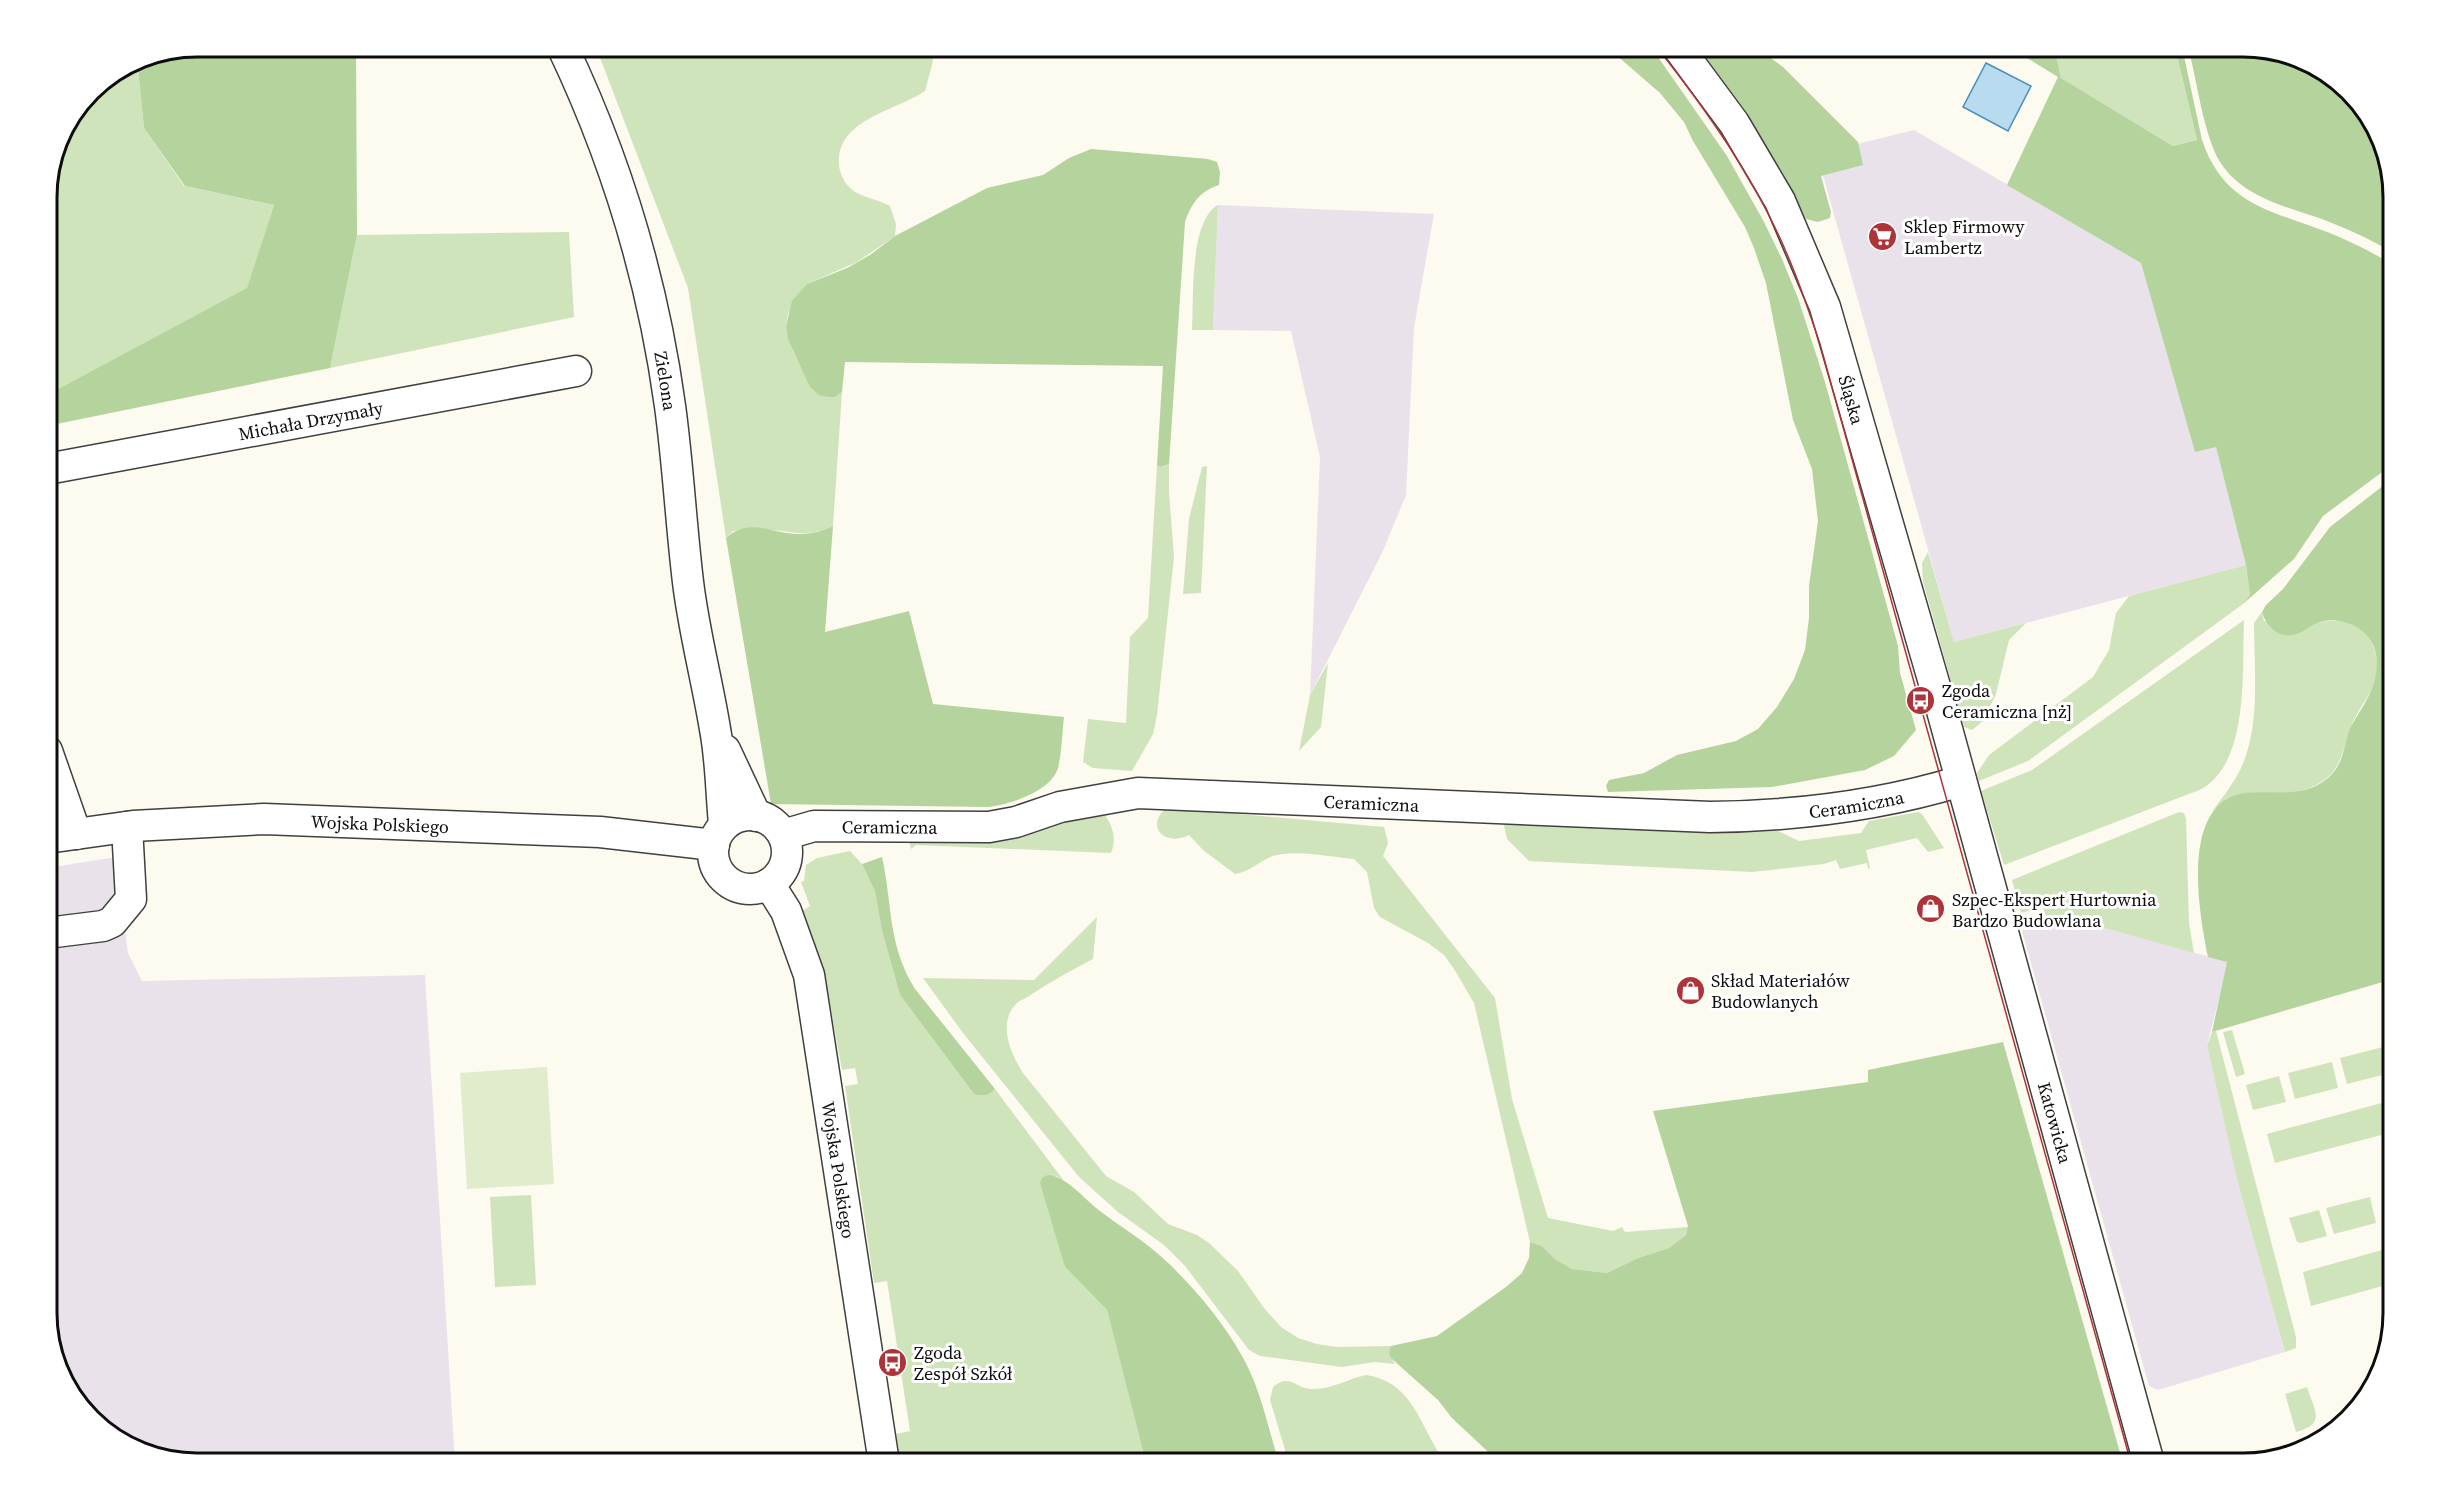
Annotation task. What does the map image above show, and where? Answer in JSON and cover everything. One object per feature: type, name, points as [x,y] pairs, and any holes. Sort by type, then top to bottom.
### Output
[{"type":"street","name":"Zielona","points":[[567,57],[616,179],[650,299],[670,406],[688,583],[716,731],[719,835]]},
{"type":"street","name":"Śląska","points":[[1685,57],[1734,123],[1780,201],[1825,307],[1961,781]]},
{"type":"street","name":"Michała Drzymały","points":[[57,467],[576,371]]},
{"type":"street","name":"Zielona","points":[[716,731],[756,816]]},
{"type":"street","points":[[57,780],[76,834]]},
{"type":"street","name":"Ceramiczna","points":[[783,835],[814,826],[989,827],[1016,822],[1060,807],[1138,793],[1710,817],[1761,816],[1804,813],[1861,804],[1961,781]]},
{"type":"street","name":"Katowicka","points":[[1961,781],[2146,1453]]},
{"type":"street","points":[[756,816],[778,826],[783,835],[787,847],[783,868],[769,884],[749,889],[729,882],[717,867],[719,835],[740,817],[756,816]]},
{"type":"street","name":"Wojska Polskiego","points":[[57,837],[127,826],[264,819],[719,835]]},
{"type":"street","points":[[57,932],[103,926],[112,922],[131,898],[127,826]]},
{"type":"street","name":"Wojska Polskiego","points":[[769,884],[786,911],[809,975],[882,1453]]},
{"type":"shaded area","points":[[1914,130],[2141,263],[2195,451],[2216,446],[2246,565],[1954,642],[1817,154]]},
{"type":"shaded area","points":[[1218,205],[1434,214],[1414,328],[1406,495],[1382,553],[1310,695],[1320,457],[1291,331],[1213,330]]},
{"type":"shaded area","points":[[116,857],[128,953],[142,981],[425,975],[454,1453],[178,1452],[143,1442],[127,1434],[98,1412],[81,1391],[64,1358],[57,1323],[57,866]]},
{"type":"shaded area","points":[[2069,918],[2228,962],[2207,1046],[2237,1180],[2285,1352],[2158,1390],[2149,1386],[2022,931]]},
{"type":"green space","points":[[197,57],[356,57],[357,235],[330,368],[57,424],[57,390],[247,288],[274,205],[185,186],[144,128],[138,70],[152,64],[178,58]]},
{"type":"green space","points":[[600,57],[932,57],[925,91],[870,118],[847,137],[841,149],[839,165],[844,180],[855,192],[890,206],[896,224],[895,236],[857,262],[807,284],[788,314],[786,326],[794,353],[800,363],[835,397],[842,392],[833,526],[808,533],[770,530],[733,531],[726,538],[688,288]]},
{"type":"green space","points":[[1619,57],[1658,57],[1727,156],[1782,259],[1798,298],[1825,382],[1898,646],[1900,673],[1916,730],[1894,756],[1865,770],[1772,787],[1608,792],[1606,786],[1609,780],[1644,773],[1677,755],[1736,741],[1758,729],[1777,707],[1794,679],[1805,650],[1809,618],[1809,586],[1818,521],[1812,469],[1793,420],[1766,283],[1754,248],[1745,227],[1684,122],[1660,93]]},
{"type":"green space","points":[[1705,57],[1769,57],[1783,67],[1858,142],[1863,165],[1821,176],[1831,212],[1830,218],[1818,222],[1806,219],[1748,114]]},
{"type":"green space","points":[[2025,57],[2056,57],[2061,78],[2173,146],[2197,140],[2177,57],[2184,57],[2202,140],[2211,162],[2223,179],[2251,202],[2344,239],[2383,259],[2383,471],[2323,516],[2294,559],[2243,604],[2250,595],[2246,565],[2216,447],[2195,452],[2141,263],[2007,185],[2058,77]]},
{"type":"green space","points":[[2056,57],[2177,57],[2197,140],[2173,146],[2061,78]]},
{"type":"green space","points":[[2190,57],[2262,58],[2297,68],[2328,86],[2354,112],[2369,135],[2376,152],[2383,187],[2383,248],[2344,228],[2268,200],[2242,185],[2220,162],[2209,137]]},
{"type":"green space","points":[[138,70],[144,128],[184,186],[274,205],[247,289],[57,390],[57,187],[62,160],[71,135],[86,112],[105,92],[135,71]]},
{"type":"green space","points":[[1091,149],[1208,159],[1217,162],[1220,172],[1219,185],[1197,199],[1185,222],[1169,464],[1160,467],[1157,465],[1163,366],[845,362],[842,392],[835,397],[819,395],[810,387],[788,339],[786,326],[792,301],[807,284],[847,268],[870,255],[895,236],[987,188],[1043,175],[1069,158]]},
{"type":"green space","points":[[1218,205],[1213,330],[1192,330],[1193,281],[1198,243],[1202,227],[1209,214]]},
{"type":"green space","points":[[569,232],[574,317],[330,368],[357,235]]},
{"type":"green space","points":[[1169,464],[1174,557],[1153,734],[1132,771],[1093,768],[1083,762],[1088,719],[1126,723],[1130,637],[1148,618],[1157,465],[1160,467]]},
{"type":"green space","points":[[1207,466],[1201,593],[1183,594],[1189,519],[1202,467]]},
{"type":"green space","points":[[2383,486],[2383,982],[2212,1032],[2227,962],[2208,957],[2201,914],[2198,862],[2202,837],[2210,816],[2224,801],[2245,793],[2298,791],[2318,785],[2328,778],[2339,764],[2350,728],[2369,696],[2375,679],[2377,660],[2372,642],[2355,626],[2340,621],[2324,621],[2296,634],[2284,635],[2270,627],[2262,612],[2283,589],[2330,527]]},
{"type":"green space","points":[[833,526],[825,632],[909,611],[933,704],[1064,717],[1058,768],[1047,784],[1028,796],[987,807],[771,804],[726,538],[744,528],[753,527],[800,534],[817,532]]},
{"type":"green space","points":[[1928,552],[1954,642],[2026,623],[2009,640],[1996,694],[1983,721],[1972,730],[1964,727],[1923,582],[1922,563]]},
{"type":"green space","points":[[2246,565],[2250,595],[2243,604],[2028,761],[1979,781],[1977,773],[1989,755],[2093,677],[2109,650],[2116,613],[2129,596]]},
{"type":"green space","points":[[2262,612],[2264,621],[2296,628],[2306,629],[2317,623],[2328,621],[2345,622],[2356,626],[2367,635],[2373,644],[2377,667],[2376,677],[2370,694],[2351,727],[2340,759],[2326,779],[2304,790],[2238,796],[2212,812],[2238,775],[2249,745],[2255,693],[2254,623]]},
{"type":"green space","points":[[2244,620],[2243,684],[2237,729],[2223,768],[2210,783],[2196,791],[2004,865],[1981,791],[2032,770]]},
{"type":"green space","points":[[1328,663],[1321,727],[1299,751],[1310,695]]},
{"type":"green space","points":[[1165,809],[1384,827],[1388,843],[1383,856],[1495,998],[1512,1099],[1548,1218],[1613,1231],[1622,1227],[1625,1232],[1688,1227],[1686,1235],[1669,1248],[1638,1258],[1607,1273],[1572,1269],[1555,1259],[1542,1246],[1530,1242],[1474,1003],[1444,955],[1428,943],[1380,917],[1374,908],[1367,872],[1354,859],[1302,853],[1282,854],[1268,858],[1246,871],[1235,874],[1203,850],[1189,835],[1173,839],[1161,834],[1157,823]]},
{"type":"green space","points":[[1918,812],[1922,814],[1944,848],[1928,852],[1917,838],[1866,850],[1870,868],[1868,869],[1867,863],[1840,869],[1836,860],[1824,864],[1752,872],[1529,861],[1507,839],[1504,825],[1505,823],[1774,829],[1799,841],[1861,833],[1869,821]]},
{"type":"green space","points":[[2179,812],[2184,813],[2186,819],[2189,923],[2194,953],[2069,918],[2048,924],[2043,907],[2021,913],[2012,880]]},
{"type":"green space","points":[[1103,813],[1113,832],[1114,843],[1111,853],[916,845],[911,849],[909,840],[1070,814]]},
{"type":"green space","points":[[850,851],[862,864],[875,890],[882,931],[900,995],[974,1094],[985,1095],[995,1089],[1064,1181],[1056,1176],[1065,1267],[1107,1310],[1143,1453],[899,1453],[896,1434],[910,1431],[887,1281],[874,1283],[845,1086],[858,1084],[855,1068],[842,1070],[823,968],[802,911],[810,906],[801,882],[804,881],[806,865],[817,858]]},
{"type":"green space","points":[[882,857],[895,940],[906,972],[915,989],[995,1089],[988,1094],[983,1096],[974,1094],[900,995],[882,931],[875,891],[862,864]]},
{"type":"green space","points":[[1097,917],[1093,959],[1019,1001],[1010,1012],[1007,1021],[1008,1039],[1023,1073],[1106,1176],[1134,1192],[1168,1224],[1197,1235],[1209,1243],[1238,1271],[1264,1308],[1281,1327],[1298,1338],[1317,1344],[1337,1347],[1391,1346],[1392,1359],[1395,1364],[1375,1362],[1342,1367],[1260,1356],[1249,1350],[1185,1266],[1164,1245],[1118,1212],[1079,1177],[963,1033],[923,978],[1034,980]]},
{"type":"green space","points":[[2232,1030],[2245,1074],[2236,1077],[2223,1032]]},
{"type":"green space","points":[[2216,1031],[2296,1337],[2296,1348],[2285,1352],[2237,1180],[2207,1046],[2212,1032]]},
{"type":"green space","points":[[2003,1042],[2120,1453],[1489,1453],[1389,1354],[1391,1346],[1437,1336],[1506,1287],[1522,1273],[1529,1258],[1530,1242],[1542,1246],[1555,1259],[1572,1269],[1607,1273],[1638,1258],[1669,1248],[1686,1235],[1688,1226],[1653,1111],[1868,1082],[1868,1070]]},
{"type":"green space","points":[[2383,1047],[2383,1075],[2347,1084],[2340,1058]]},
{"type":"green space","points":[[2332,1062],[2338,1088],[2295,1099],[2288,1073]]},
{"type":"green space","points":[[547,1067],[554,1184],[467,1189],[460,1073]]},
{"type":"green space","points":[[2279,1076],[2286,1102],[2253,1110],[2246,1085]]},
{"type":"green space","points":[[2383,1103],[2383,1135],[2275,1163],[2267,1134]]},
{"type":"green space","points":[[1048,1175],[1069,1184],[1100,1211],[1158,1253],[1207,1305],[1235,1343],[1249,1369],[1276,1453],[1143,1453],[1107,1310],[1065,1267],[1040,1183],[1042,1178]]},
{"type":"green space","points":[[531,1195],[536,1285],[495,1287],[490,1197]]},
{"type":"green space","points":[[2370,1197],[2376,1223],[2334,1234],[2326,1208]]},
{"type":"green space","points":[[2319,1210],[2327,1236],[2297,1242],[2289,1218]]},
{"type":"green space","points":[[2383,1250],[2383,1286],[2311,1306],[2303,1272]]},
{"type":"green space","points":[[1366,1375],[1382,1379],[1396,1387],[1415,1409],[1439,1453],[1286,1453],[1270,1400],[1273,1387],[1288,1381],[1305,1388],[1318,1389]]},
{"type":"green space","points":[[2307,1387],[2315,1409],[2315,1420],[2306,1429],[2296,1432],[2285,1394]]},
{"type":"water","points":[[1986,63],[2031,86],[2008,131],[1963,107]]},
{"type":"tram line","points":[[1664,57],[1729,146],[1760,199],[1792,265],[1820,344],[2128,1453]]},
{"type":"place","name":"Sklep Firmowy Lambertz","points":[[1883,236]]},
{"type":"place","name":"Zgoda Ceramiczna [nż]","points":[[1921,700]]},
{"type":"place","name":"Szpec-Ekspert Hurtownia Bardzo Budowlana","points":[[1931,909]]},
{"type":"place","name":"Skład Materiałów Budowlanych","points":[[1690,990]]},
{"type":"place","name":"Zgoda Zespół Szkół","points":[[893,1362]]}]
